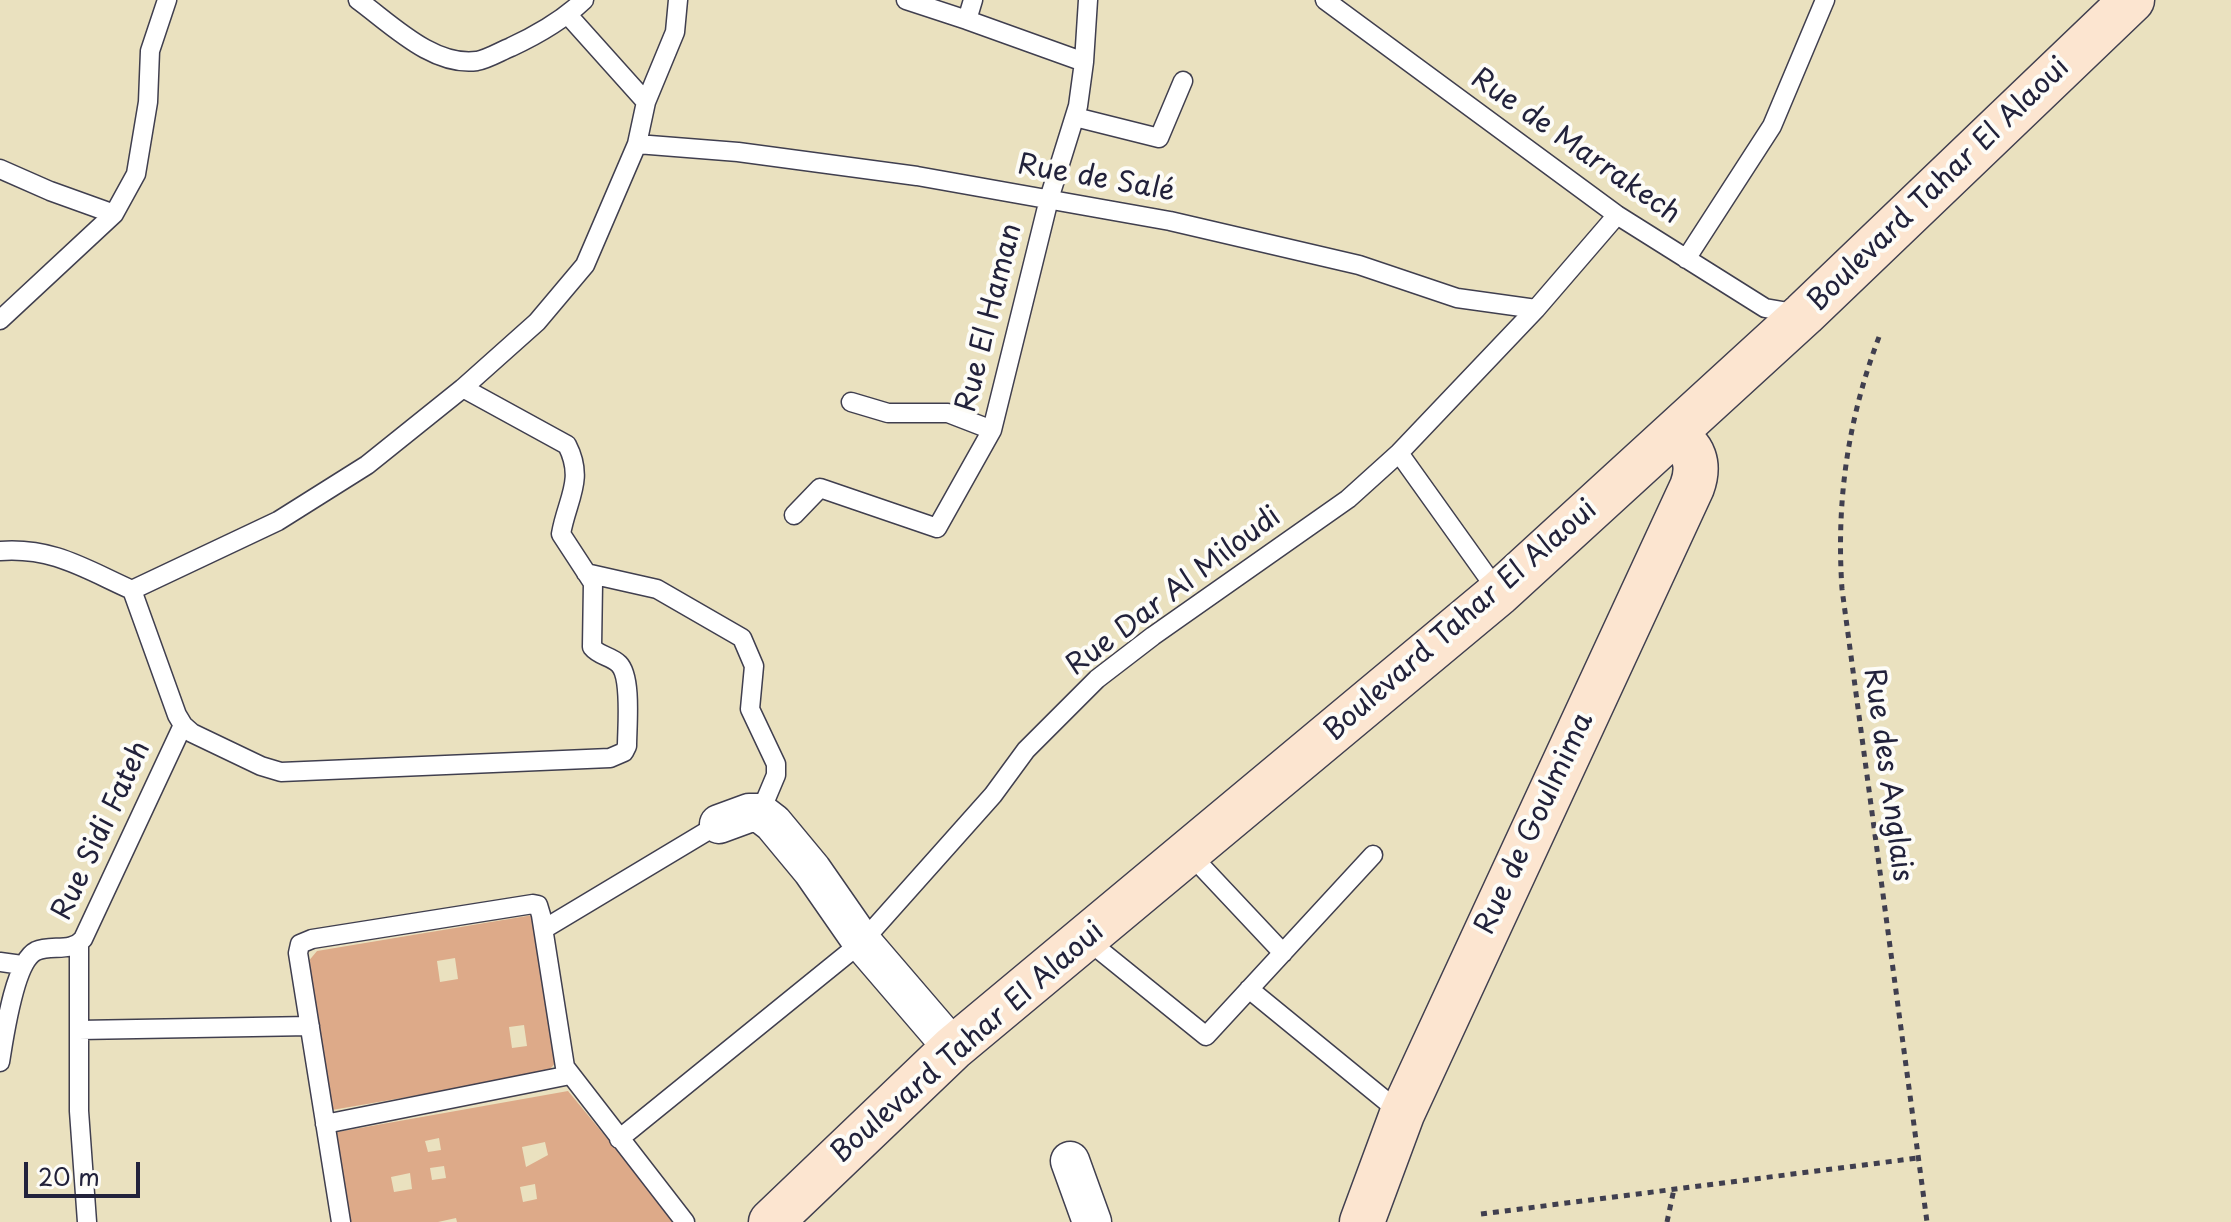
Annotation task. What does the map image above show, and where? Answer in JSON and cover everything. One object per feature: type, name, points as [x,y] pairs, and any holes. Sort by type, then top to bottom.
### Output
[{"type":"street","name":"Boulevard Tahar El Alaoui","points":[[771,1222],[953,1048],[1499,593],[1804,314],[2132,0]]},
{"type":"street","name":"Rue de Goulmima","points":[[1362,1222],[1402,1114],[1692,487],[1697,467],[1695,457],[1689,448],[1672,437]]},
{"type":"street","points":[[719,824],[743,813],[760,813],[773,823],[812,870],[862,942],[953,1048]]},
{"type":"street","points":[[1070,1161],[1092,1222]]},
{"type":"lane","points":[[0,320],[114,214],[136,174],[148,102],[150,51],[167,0]]},
{"type":"lane","points":[[358,0],[421,46],[455,60],[478,61],[524,41],[568,15],[584,0]]},
{"type":"lane","points":[[0,551],[25,549],[50,553],[132,590],[278,521],[367,465],[463,388],[537,322],[585,265],[637,144],[646,102],[675,32],[678,0]]},
{"type":"lane","points":[[906,0],[1084,62]]},
{"type":"lane","points":[[967,20],[973,0]]},
{"type":"lane","name":"Rue El Haman","points":[[794,515],[820,488],[937,528],[992,430],[1049,199],[1075,117],[1084,62],[1088,0]]},
{"type":"lane","name":"Rue de Marrakech","points":[[1325,0],[1617,215],[1765,308],[1804,314]]},
{"type":"lane","points":[[1686,259],[1772,126],[1825,0]]},
{"type":"lane","points":[[568,15],[646,102]]},
{"type":"lane","points":[[1075,117],[1159,138],[1183,81]]},
{"type":"lane","name":"Rue de Salé","points":[[637,144],[738,152],[917,176],[1170,221],[1344,261],[1457,298],[1536,309]]},
{"type":"lane","points":[[0,169],[114,214]]},
{"type":"lane","name":"Rue Dar Al Miloudi","points":[[619,1139],[862,942],[993,795],[1026,750],[1097,679],[1348,499],[1399,453],[1536,309],[1617,215]]},
{"type":"lane","points":[[183,725],[206,740],[281,772],[492,765],[619,756],[627,746],[627,686],[618,663],[597,653],[592,647],[593,583],[561,534],[576,483],[576,467],[567,445],[463,388]]},
{"type":"lane","points":[[851,402],[888,413],[948,413],[992,430]]},
{"type":"lane","points":[[1399,453],[1499,593]]},
{"type":"lane","points":[[586,573],[657,589],[742,638],[754,666],[750,709],[753,721],[776,764],[776,775],[760,813]]},
{"type":"lane","name":"Rue Sidi Fateh","points":[[22,965],[38,950],[79,944],[183,725],[132,590]]},
{"type":"lane","points":[[544,929],[719,824]]},
{"type":"lane","points":[[1188,852],[1283,953]]},
{"type":"lane","points":[[1085,938],[1206,1036],[1373,855]]},
{"type":"lane","points":[[341,1222],[298,948],[304,941],[524,904],[538,905],[565,1067],[685,1222]]},
{"type":"lane","points":[[79,944],[79,1111],[87,1222]]},
{"type":"lane","points":[[0,962],[22,965],[0,1062]]},
{"type":"lane","points":[[1249,989],[1402,1114]]},
{"type":"lane","points":[[79,1030],[310,1026]]},
{"type":"lane","points":[[325,1124],[570,1075]]},
{"type":"path","name":"Rue des Anglais","points":[[1879,337],[1864,377],[1844,460],[1839,546],[1843,603],[1927,1222]]},
{"type":"path","points":[[1481,1214],[1918,1158]]},
{"type":"path","points":[[1667,1222],[1674,1189]]},
{"type":"building","points":[[533,915],[556,1062],[547,1073],[332,1110],[307,963],[317,951]],"holes":[[[455,958],[458,979],[440,982],[437,961]],[[524,1025],[527,1046],[512,1048],[509,1027]]]},
{"type":"building","points":[[568,1091],[676,1222],[457,1222],[456,1218],[438,1222],[348,1222],[332,1133]],"holes":[[[439,1138],[441,1150],[428,1152],[425,1141]],[[545,1142],[548,1155],[526,1167],[522,1147]],[[444,1166],[446,1178],[432,1180],[430,1168]],[[410,1173],[412,1189],[394,1192],[391,1177]],[[535,1184],[537,1199],[523,1202],[520,1187]]]}]
